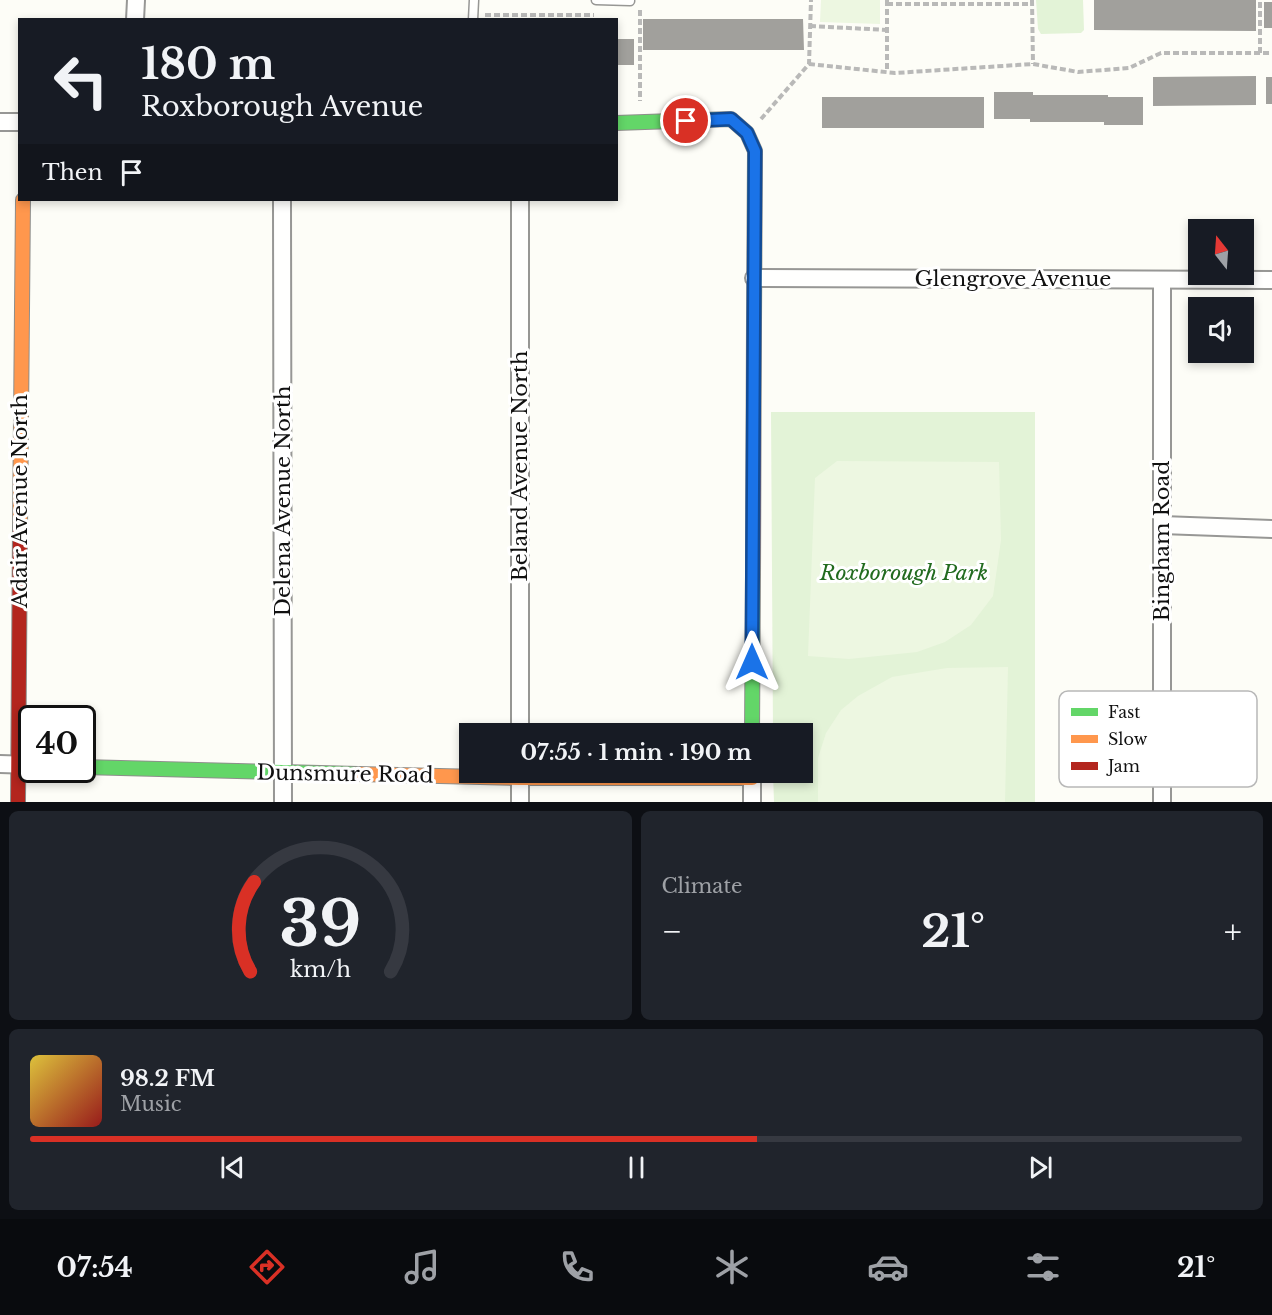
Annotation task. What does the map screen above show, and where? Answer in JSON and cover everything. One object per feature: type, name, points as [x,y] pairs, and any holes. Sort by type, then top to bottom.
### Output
[{"type":"street","points":[[135,18],[136,0]]},
{"type":"street","points":[[618,123],[731,119],[747,133],[755,151],[752,723]]},
{"type":"street","points":[[0,122],[18,122]]},
{"type":"street","name":"Adair Avenue North","points":[[23,201],[25,705]]},
{"type":"street","name":"Delena Avenue North","points":[[282,201],[283,802]]},
{"type":"street","name":"Beland Avenue North","points":[[520,201],[520,723]]},
{"type":"street","name":"Glengrove Avenue","points":[[754,278],[1272,280]]},
{"type":"street","name":"Bingham Road","points":[[1162,280],[1162,691]]},
{"type":"street","points":[[1162,525],[1272,529]]},
{"type":"street","points":[[0,764],[18,765]]},
{"type":"street","name":"Dunsmure Road","points":[[96,766],[283,773],[459,775]]},
{"type":"street","name":"Adair Avenue North","points":[[18,802],[22,783]]},
{"type":"street","points":[[520,783],[520,802]]},
{"type":"street","points":[[752,783],[752,802]]},
{"type":"lane","points":[[473,17],[474,0]]},
{"type":"lane","points":[[596,0],[630,1]]},
{"type":"path","points":[[747,133],[809,64],[811,0]]},
{"type":"path","points":[[1260,0],[1260,53]]},
{"type":"path","points":[[887,72],[887,2],[1032,2],[1033,64]]},
{"type":"path","points":[[640,8],[640,123]]},
{"type":"path","points":[[473,17],[604,15]]},
{"type":"path","points":[[810,27],[887,30]]},
{"type":"path","points":[[809,64],[887,72],[1033,64],[1078,72],[1129,68],[1161,53],[1272,53]]},
{"type":"green space","points":[[821,0],[880,0],[880,24],[820,22]]},
{"type":"green space","points":[[1036,0],[1083,0],[1084,30],[1081,33],[1041,34],[1038,29]]},
{"type":"green space","name":"Roxborough Park","points":[[771,412],[1035,412],[1035,802],[774,802],[773,783],[813,783],[813,723],[773,723]]},
{"type":"green space","points":[[837,461],[999,462],[1001,540],[993,596],[971,625],[945,642],[917,652],[849,659],[808,656],[815,478]]},
{"type":"green space","points":[[1008,667],[1005,802],[818,802],[818,758],[826,733],[841,710],[858,696],[892,677],[947,668]]},
{"type":"building","points":[[1094,0],[1256,0],[1256,31],[1094,30]]},
{"type":"building","points":[[1264,2],[1272,2],[1272,28],[1264,28]]},
{"type":"building","points":[[643,19],[803,19],[804,50],[643,50]]},
{"type":"building","points":[[618,39],[634,39],[634,65],[618,65]]},
{"type":"building","points":[[1256,76],[1256,105],[1153,106],[1153,77]]},
{"type":"building","points":[[1266,77],[1272,77],[1272,104],[1266,104]]},
{"type":"building","points":[[994,92],[1143,97],[1143,125],[994,119]]},
{"type":"building","points":[[822,97],[984,97],[984,128],[822,128]]},
{"type":"traffic: fast","points":[[618,123],[731,119],[747,133],[755,151],[754,322]]},
{"type":"traffic: fast","points":[[752,723],[753,574]]},
{"type":"traffic: fast","points":[[96,767],[358,774]]},
{"type":"traffic: slow","points":[[20,529],[23,201]]},
{"type":"traffic: slow","points":[[358,774],[459,776]]},
{"type":"traffic: jam","points":[[753,574],[754,322]]},
{"type":"traffic: jam","points":[[18,802],[20,529]]},
{"type":"route","points":[[686,121],[731,119],[747,133],[755,151],[752,662]]}]
